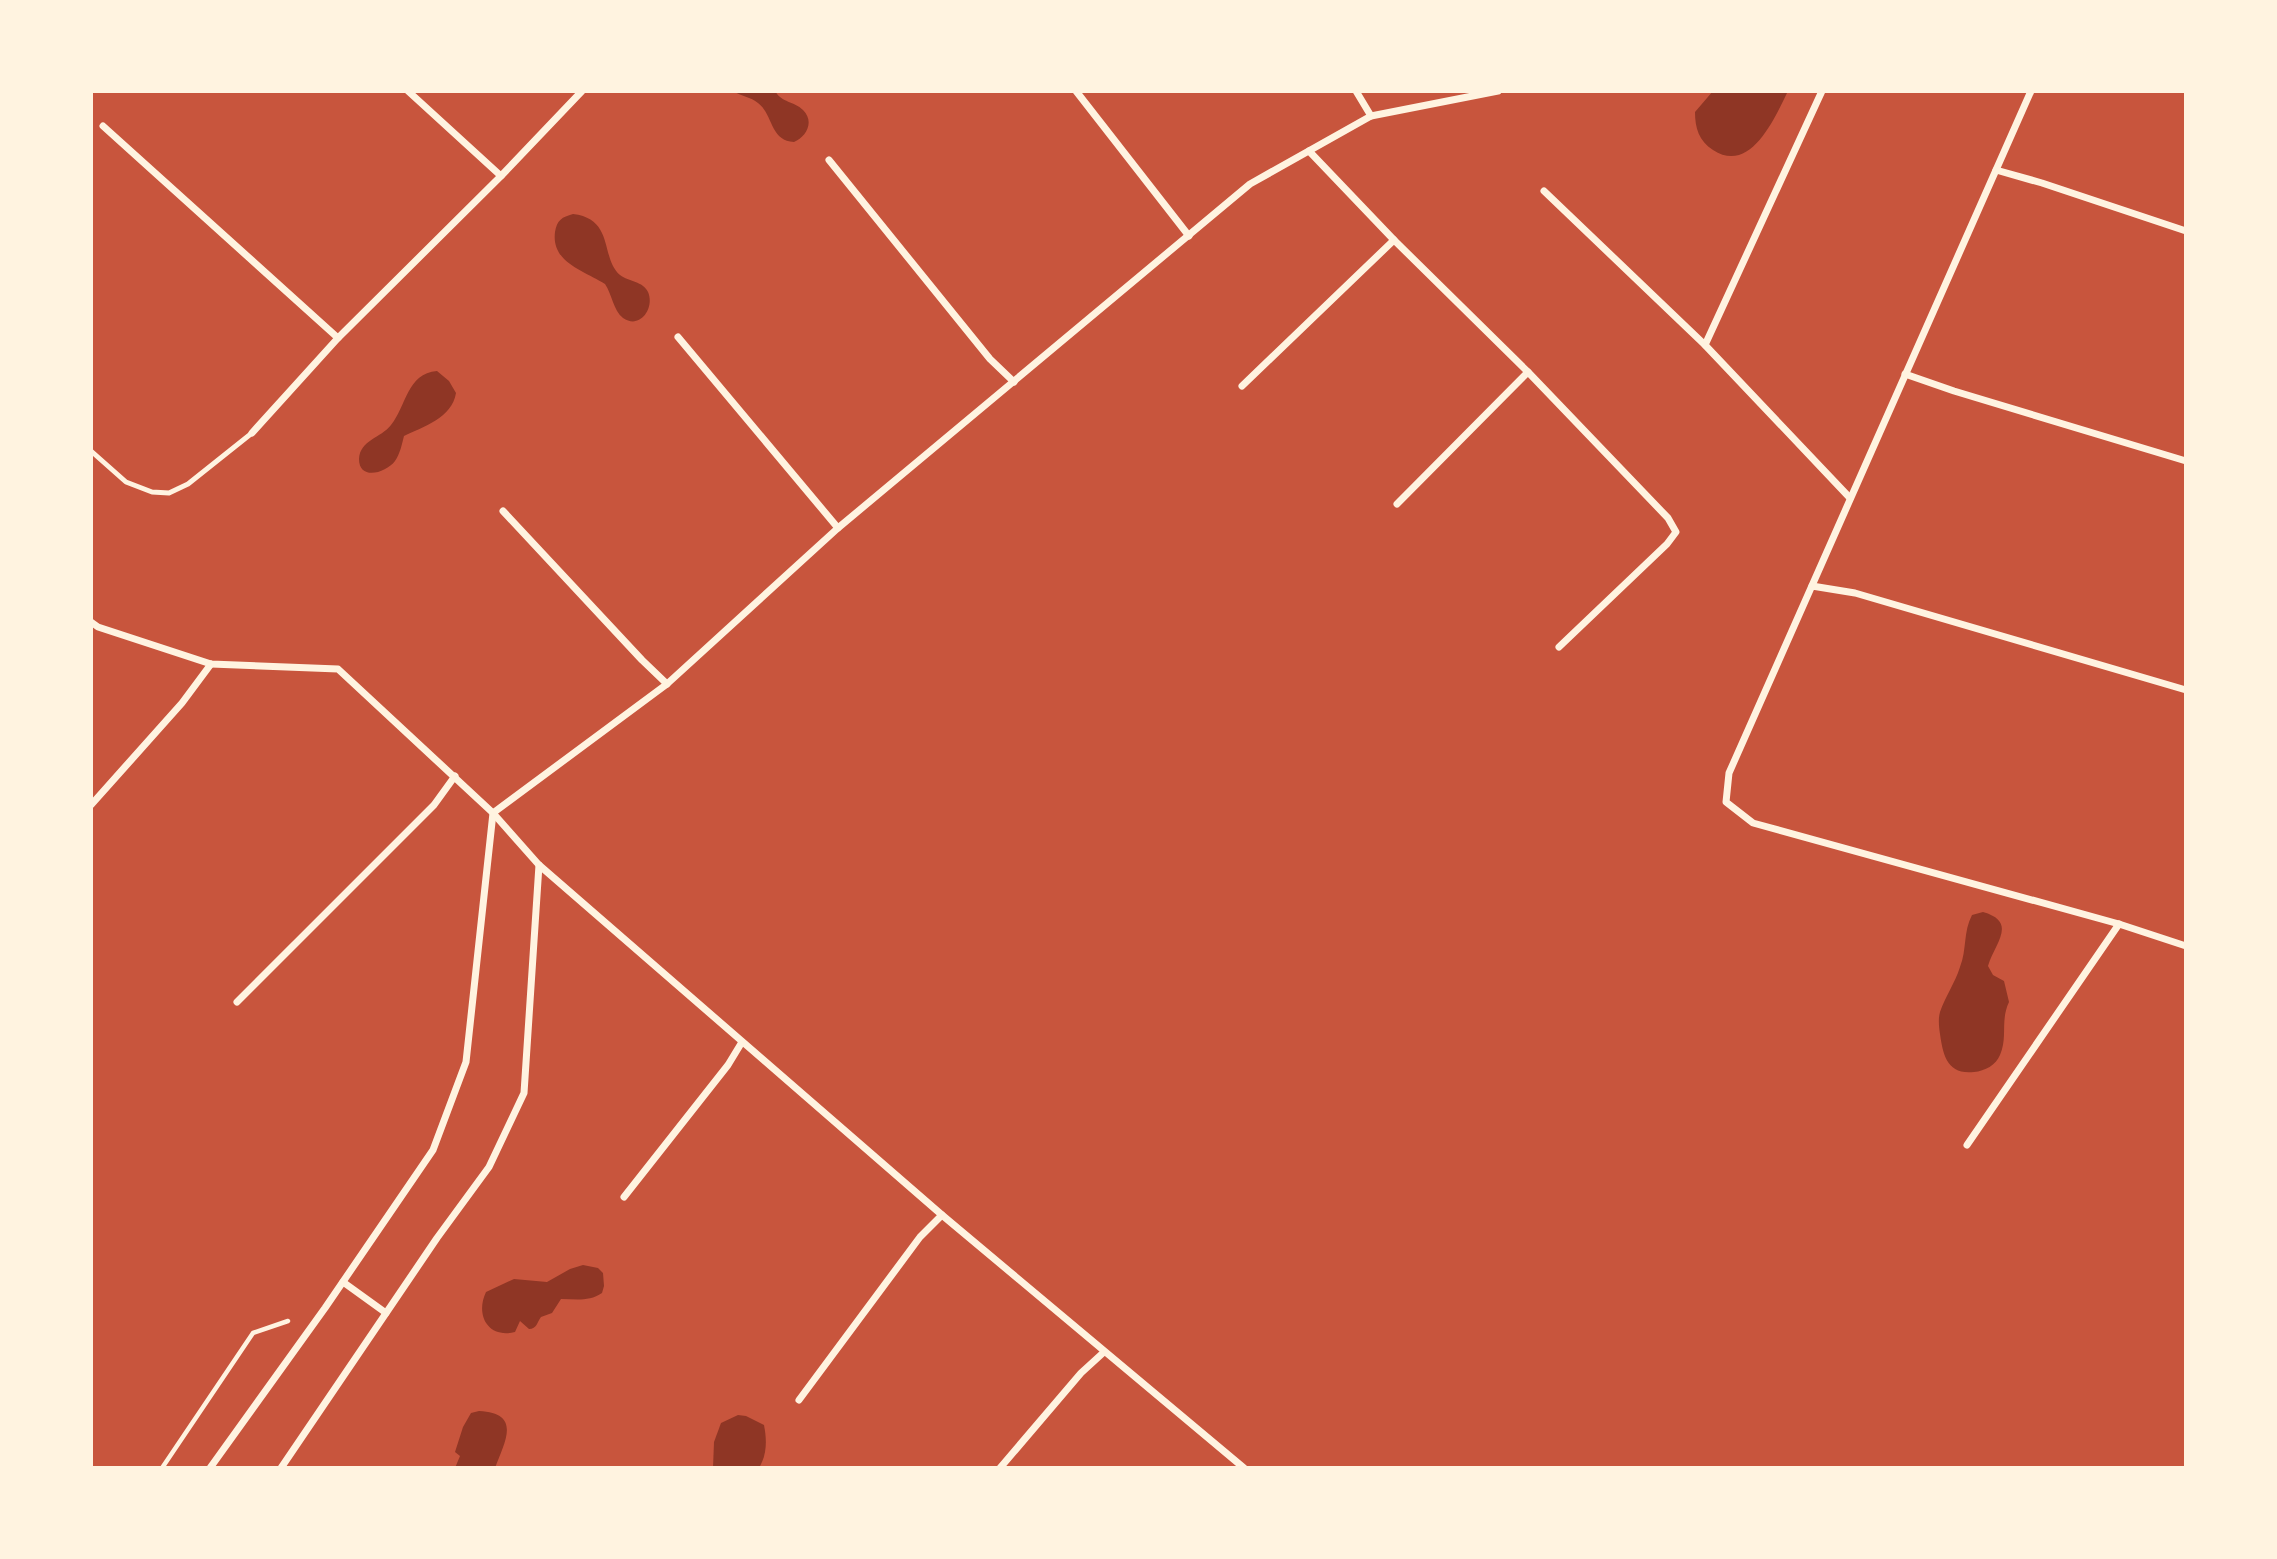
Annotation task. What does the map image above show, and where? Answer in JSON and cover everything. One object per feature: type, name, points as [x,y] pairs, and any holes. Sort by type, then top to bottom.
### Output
[{"type":"street","points":[[408,91],[501,176]]},
{"type":"street","points":[[252,433],[338,338],[501,176],[582,91]]},
{"type":"street","points":[[1076,91],[1189,236]]},
{"type":"street","points":[[1356,91],[1371,116]]},
{"type":"street","points":[[210,1468],[325,1308],[433,1150],[466,1062],[493,813],[667,684],[838,528],[1250,184],[1371,116],[1498,91]]},
{"type":"street","points":[[1705,345],[1822,91]]},
{"type":"street","points":[[2031,91],[1729,773],[1726,802],[1753,824],[2119,924],[2186,946]]},
{"type":"street","points":[[103,126],[338,338]]},
{"type":"street","points":[[1308,150],[1394,240],[1528,372],[1668,518],[1676,532],[1667,544],[1559,647]]},
{"type":"street","points":[[829,160],[990,359],[1014,382]]},
{"type":"street","points":[[1996,170],[2186,231]]},
{"type":"street","points":[[1544,191],[1705,345],[1850,498]]},
{"type":"street","points":[[1242,386],[1394,240]]},
{"type":"street","points":[[678,337],[838,528]]},
{"type":"street","points":[[1397,504],[1528,372]]},
{"type":"street","points":[[1905,374],[2186,461]]},
{"type":"street","points":[[503,511],[667,684]]},
{"type":"street","points":[[1812,586],[1855,593],[2186,690]]},
{"type":"street","points":[[94,625],[211,664],[338,669],[493,813],[539,865],[942,1215],[1244,1468]]},
{"type":"street","points":[[91,804],[183,702],[211,664]]},
{"type":"street","points":[[237,1002],[434,805],[455,776]]},
{"type":"street","points":[[281,1468],[437,1238],[489,1167],[524,1093],[539,865]]},
{"type":"street","points":[[1967,1145],[2119,924]]},
{"type":"street","points":[[624,1197],[729,1065],[742,1042]]},
{"type":"street","points":[[799,1400],[920,1237],[942,1215]]},
{"type":"street","points":[[343,1282],[386,1313]]},
{"type":"street","points":[[1000,1468],[1081,1373],[1104,1352]]},
{"type":"lane","points":[[91,451],[126,482],[152,492],[169,493],[188,484],[252,433]]},
{"type":"path","points":[[162,1468],[253,1333],[325,1308]]},
{"type":"shaded area","points":[[733,91],[775,91],[781,98],[803,110],[807,115],[808,129],[794,142],[780,137],[758,103]]},
{"type":"shaded area","points":[[1713,91],[1788,91],[1760,140],[1739,155],[1727,156],[1704,143],[1696,123],[1695,112]]},
{"type":"shaded area","points":[[573,214],[586,217],[595,223],[605,240],[614,268],[620,275],[646,288],[650,298],[648,310],[640,319],[629,321],[623,318],[605,284],[571,265],[558,251],[555,243],[557,225],[563,218]]},
{"type":"shaded area","points":[[437,371],[449,381],[456,393],[449,409],[428,425],[404,436],[395,461],[386,469],[374,473],[363,470],[359,459],[363,447],[391,425],[413,384],[427,373]]},
{"type":"shaded area","points":[[1983,912],[1994,916],[2002,927],[1988,966],[1993,975],[2004,981],[2009,1002],[2005,1016],[2004,1042],[1998,1059],[1986,1069],[1965,1072],[1952,1067],[1945,1056],[1939,1017],[1962,960],[1969,921],[1972,915]]},
{"type":"shaded area","points":[[583,1265],[598,1268],[603,1273],[602,1293],[587,1299],[561,1299],[552,1313],[541,1317],[532,1329],[520,1321],[515,1332],[498,1332],[486,1323],[482,1309],[486,1292],[514,1279],[547,1282]]},
{"type":"shaded area","points":[[471,1413],[493,1413],[506,1423],[505,1440],[495,1468],[455,1468],[460,1456],[455,1452],[463,1427]]},
{"type":"shaded area","points":[[738,1415],[764,1425],[766,1447],[762,1463],[759,1468],[713,1468],[714,1442],[721,1423]]}]
